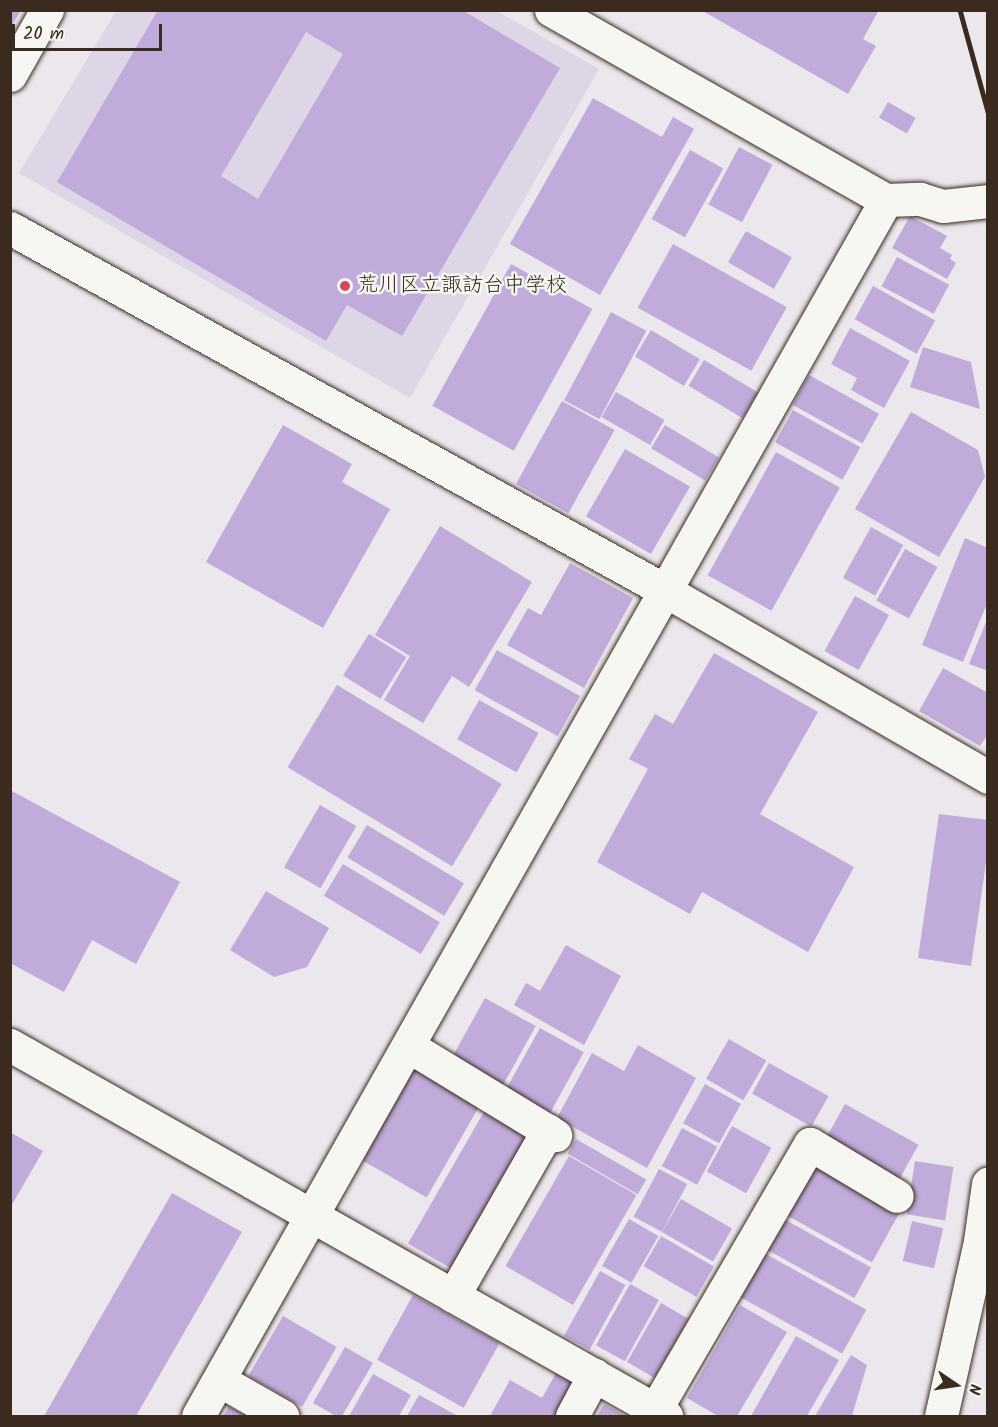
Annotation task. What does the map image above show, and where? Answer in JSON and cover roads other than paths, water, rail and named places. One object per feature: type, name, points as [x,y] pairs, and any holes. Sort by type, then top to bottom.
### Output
[{"type":"street","points":[[10,75],[47,10]]},
{"type":"street","points":[[551,10],[886,200],[920,199],[943,206],[987,201]]},
{"type":"street","points":[[198,1416],[410,1047],[886,200]]},
{"type":"street","points":[[10,228],[666,591],[987,777]]},
{"type":"street","points":[[10,1045],[660,1413],[810,1144],[897,1196]]},
{"type":"street","points":[[410,1047],[552,1133],[453,1296]]},
{"type":"street","points":[[942,1416],[980,1241],[987,1184]]},
{"type":"street","points":[[572,1416],[594,1375]]},
{"type":"street","points":[[219,1380],[282,1416]]},
{"type":"railway","points":[[960,10],[988,112]]},
{"type":"place","name":"荒川区立諏訪台中学校","points":[[345,286]]}]
